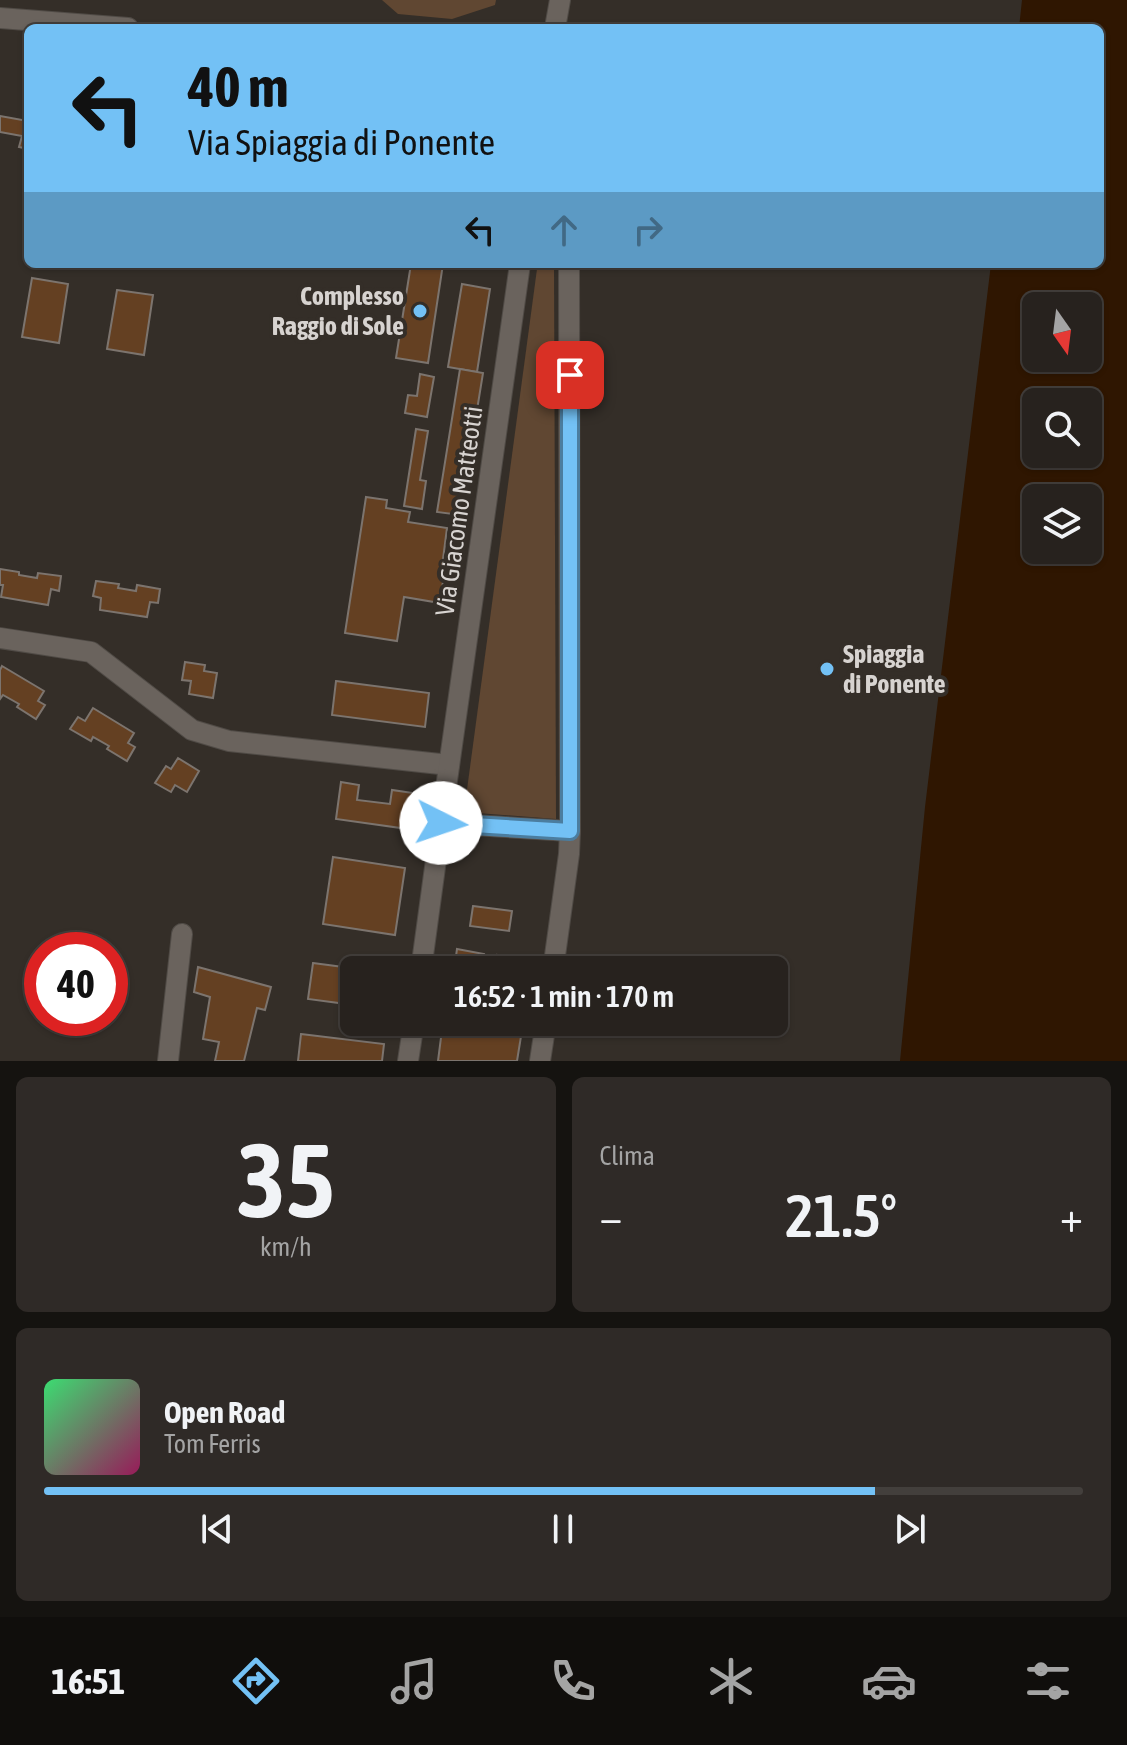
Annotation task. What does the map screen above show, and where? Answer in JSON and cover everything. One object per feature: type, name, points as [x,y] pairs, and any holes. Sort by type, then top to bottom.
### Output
[{"type":"street","points":[[556,24],[560,0]]},
{"type":"street","points":[[0,18],[77,24]]},
{"type":"street","name":"Via Giacomo Matteotti","points":[[423,956],[519,268]]},
{"type":"street","points":[[555,956],[570,831],[569,268]]},
{"type":"street","points":[[0,638],[91,652],[192,730],[229,741],[449,765]]},
{"type":"street","points":[[441,823],[570,831]]},
{"type":"street","points":[[168,1061],[182,934]]},
{"type":"street","points":[[408,1061],[412,1036]]},
{"type":"street","points":[[540,1061],[544,1036]]},
{"type":"shaded area","points":[[382,0],[496,0],[495,5],[452,19],[398,14]]},
{"type":"shaded area","points":[[1022,0],[1127,0],[1127,1061],[900,1061],[925,807],[991,268],[1104,268],[1104,24],[1019,24]]},
{"type":"shaded area","points":[[554,268],[556,819],[464,812],[537,269]]},
{"type":"building","points":[[0,116],[24,120],[24,148],[19,147],[22,136],[0,132]]},
{"type":"building","name":"Complesso Raggio di Sole","points":[[410,268],[442,268],[428,363],[396,358]]},
{"type":"building","points":[[32,278],[68,284],[59,343],[22,337]]},
{"type":"building","points":[[462,284],[490,289],[477,372],[448,367]]},
{"type":"building","points":[[117,290],[153,295],[144,355],[107,349]]},
{"type":"building","points":[[460,369],[483,373],[460,515],[437,512]]},
{"type":"building","points":[[420,374],[434,377],[427,417],[405,413],[408,395],[417,396]]},
{"type":"building","points":[[416,429],[428,431],[420,480],[426,481],[422,509],[404,506]]},
{"type":"building","points":[[366,497],[387,500],[386,508],[410,512],[408,522],[447,528],[440,603],[404,597],[397,641],[345,633]]},
{"type":"building","points":[[0,569],[37,578],[38,573],[61,576],[59,591],[51,589],[48,605],[1,597],[3,585],[0,585]]},
{"type":"building","points":[[96,581],[119,584],[118,588],[136,591],[137,585],[160,589],[158,603],[150,602],[147,617],[100,610],[101,598],[93,596]]},
{"type":"building","points":[[185,662],[205,665],[204,671],[217,673],[213,698],[189,694],[191,681],[182,680]]},
{"type":"building","points":[[2,666],[44,691],[38,701],[45,705],[36,719],[3,695],[0,699]]},
{"type":"building","points":[[336,681],[429,693],[425,727],[332,715]]},
{"type":"building","points":[[93,708],[134,733],[128,743],[135,747],[127,761],[93,737],[91,741],[70,729],[78,717],[85,721]]},
{"type":"building","points":[[178,758],[199,771],[187,792],[175,785],[171,792],[155,783],[166,766],[171,769]]},
{"type":"building","points":[[341,782],[359,785],[357,800],[390,804],[392,790],[413,793],[408,829],[336,819]]},
{"type":"building","points":[[333,857],[405,868],[395,935],[323,924]]},
{"type":"building","points":[[473,906],[512,911],[509,931],[470,926]]},
{"type":"building","points":[[457,949],[484,954],[484,956],[456,956]]},
{"type":"building","points":[[313,963],[340,967],[340,1003],[308,999]]},
{"type":"building","points":[[198,967],[271,987],[265,1010],[257,1008],[244,1061],[215,1061],[219,1042],[203,1039],[210,997],[194,992]]},
{"type":"building","points":[[301,1034],[384,1044],[382,1061],[298,1061]]},
{"type":"building","points":[[441,1036],[521,1036],[517,1061],[438,1061]]},
{"type":"place","name":"Complesso Raggio di Sole","points":[[420,311]]},
{"type":"place","name":"Spiaggia di Ponente","points":[[827,669]]},
{"type":"route","points":[[441,823],[570,831],[570,375]]}]
